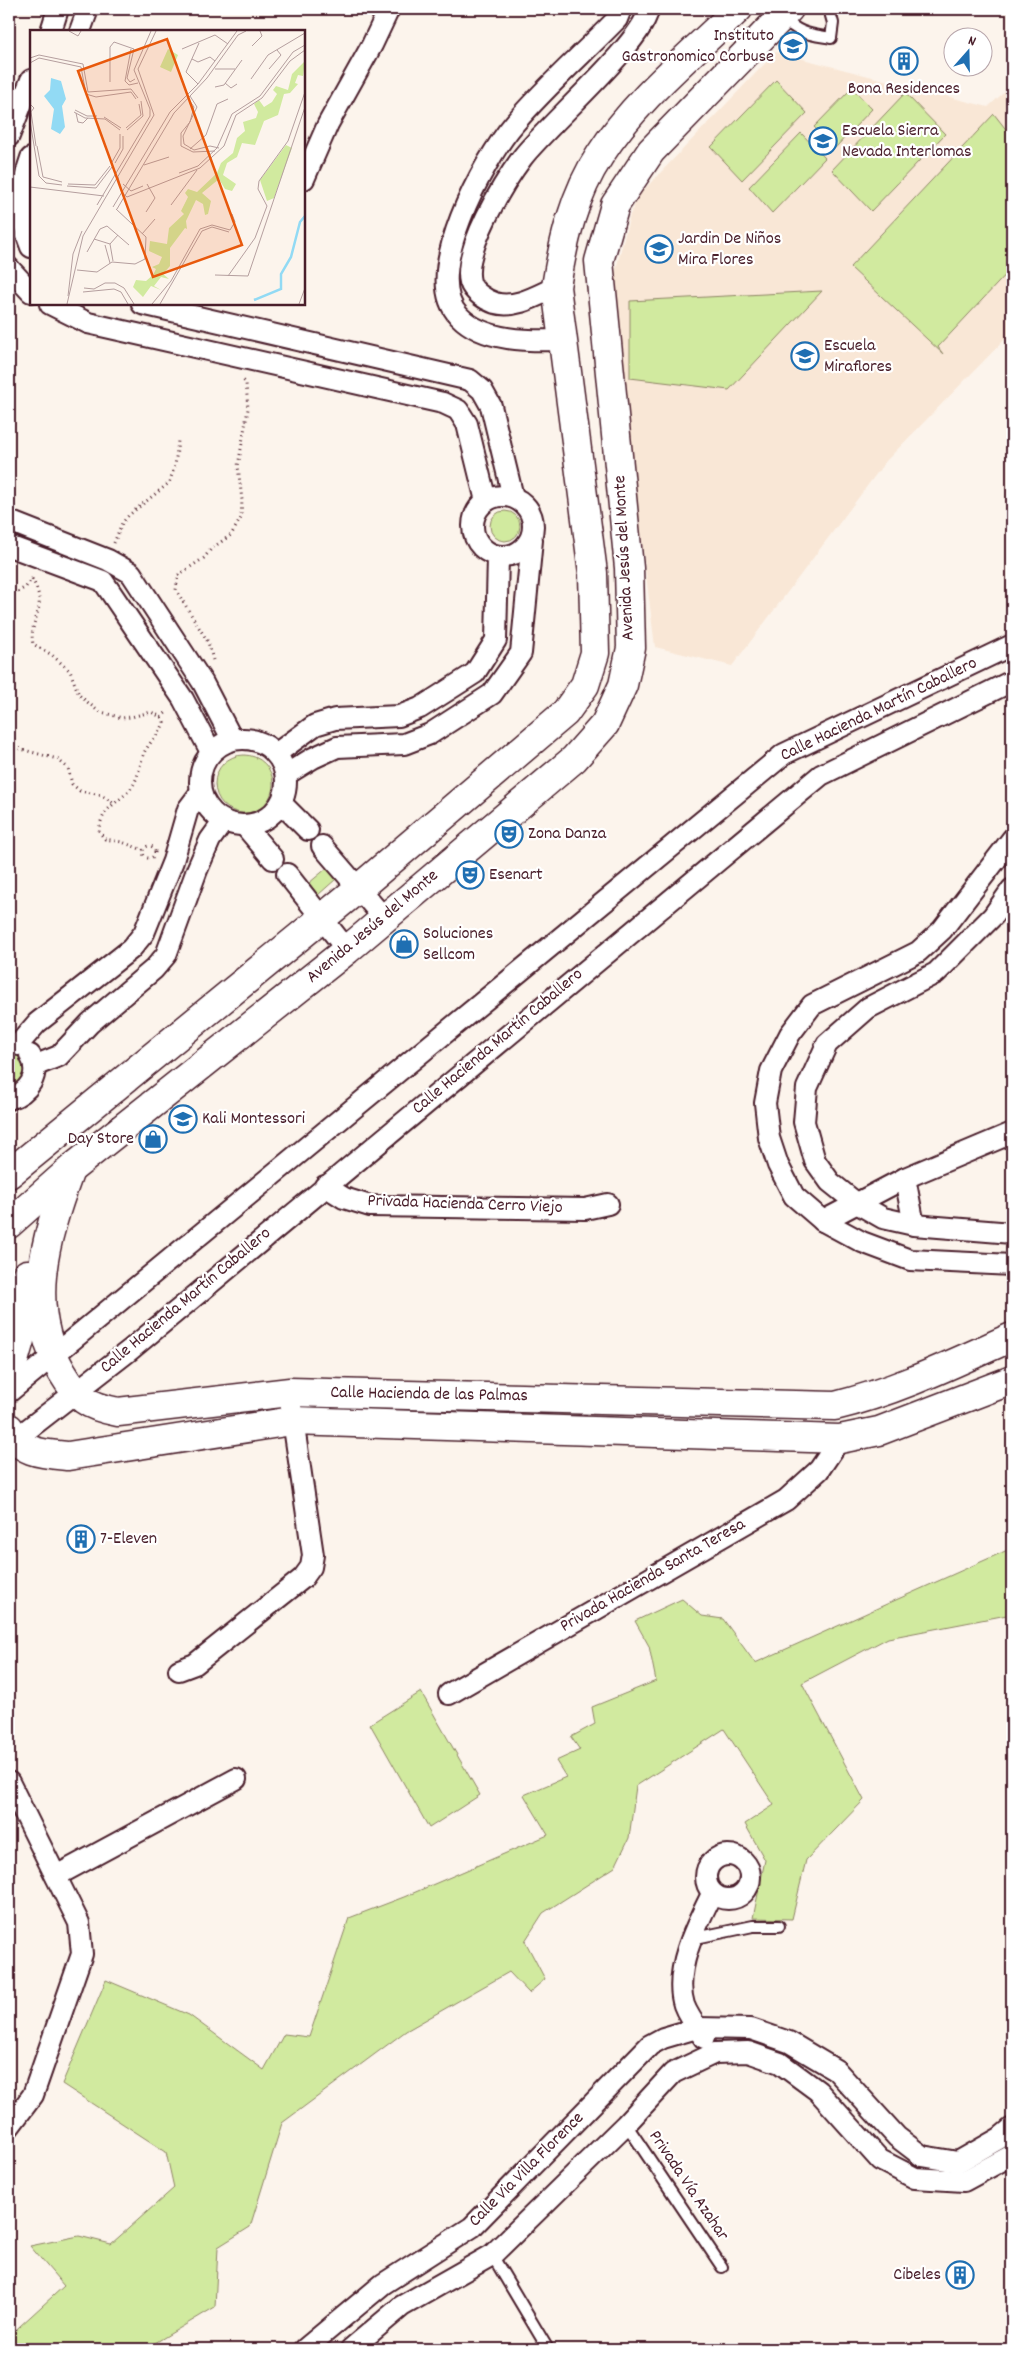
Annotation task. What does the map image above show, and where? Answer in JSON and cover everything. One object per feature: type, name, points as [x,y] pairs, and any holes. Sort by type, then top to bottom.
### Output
[{"type":"main road","name":"Avenida Jesús del Monte","points":[[9,1174],[359,888],[565,713],[584,685],[596,653],[593,573],[556,288],[563,245],[578,196],[599,156],[626,119],[738,9]]},
{"type":"main road","name":"Avenida Jesús del Monte","points":[[15,1219],[70,1169],[347,950],[574,759],[605,724],[624,685],[631,648],[629,568],[599,261],[615,205],[651,151],[785,13]]},
{"type":"main road","name":"Calle Hacienda de las Palmas","points":[[70,1169],[50,1224],[40,1278],[40,1302],[52,1355],[75,1393],[99,1408],[118,1412],[290,1392],[835,1406],[870,1398],[904,1385],[1012,1338]]},
{"type":"main road","points":[[9,1378],[20,1340],[29,1256],[28,1235],[15,1219]]},
{"type":"main road","name":"Calle Hacienda de las Palmas","points":[[11,1437],[24,1448],[35,1452],[68,1456],[292,1421],[840,1439],[879,1431],[1012,1380]]},
{"type":"main road","points":[[624,1432],[626,1400]]},
{"type":"street","points":[[51,30],[58,9]]},
{"type":"street","points":[[80,30],[88,9]]},
{"type":"street","points":[[305,177],[328,124],[389,9]]},
{"type":"street","points":[[563,340],[527,341],[483,331],[468,324],[459,316],[447,298],[446,274],[459,220],[481,172],[513,124],[617,19],[621,9]]},
{"type":"street","points":[[556,288],[510,304],[496,303],[486,299],[476,292],[470,282],[473,250],[494,202],[522,158],[633,39],[648,9]]},
{"type":"street","points":[[9,136],[30,83]]},
{"type":"street","points":[[30,161],[24,177],[23,214],[30,243]]},
{"type":"street","points":[[9,268],[30,291]]},
{"type":"street","points":[[52,305],[88,323],[443,403],[458,410],[467,424],[486,501]]},
{"type":"street","points":[[146,305],[470,380],[482,390],[492,406],[513,497]]},
{"type":"street","points":[[287,774],[313,758],[337,747],[404,744],[430,734],[492,694],[522,653],[534,523],[528,507],[513,497],[494,497],[486,501],[474,515],[473,533],[482,549],[498,557],[511,556],[523,550],[532,540]]},
{"type":"street","points":[[9,521],[108,560],[131,573],[203,684],[232,739]]},
{"type":"street","points":[[9,546],[103,581],[183,700],[211,752]]},
{"type":"street","points":[[277,753],[315,725],[335,719],[398,716],[420,708],[475,673],[496,640],[498,557]]},
{"type":"street","name":"Calle Hacienda Martín Caballero","points":[[9,1392],[784,754],[1012,645]]},
{"type":"street","points":[[1012,657],[1008,660],[1012,682]]},
{"type":"street","name":"Calle Hacienda Martín Caballero","points":[[11,1437],[75,1393],[821,775],[1012,682]]},
{"type":"street","points":[[232,739],[256,740],[277,753],[287,774],[287,789],[282,804],[267,820],[245,826],[223,822],[209,810],[200,793],[200,771],[211,752],[232,739]]},
{"type":"street","points":[[9,1099],[20,1095],[29,1088],[34,1077],[34,1066],[31,1057],[13,1044],[131,948],[144,933],[173,861],[188,809],[200,793]]},
{"type":"street","points":[[282,804],[308,830]]},
{"type":"street","points":[[34,1066],[59,1056],[90,1023],[154,969],[166,955],[197,870],[210,840],[223,822]]},
{"type":"street","points":[[245,826],[273,858]]},
{"type":"street","points":[[1012,839],[942,930],[918,952],[812,1005],[790,1034],[772,1071],[765,1103],[769,1138],[778,1165],[794,1196],[822,1221],[862,1242],[910,1260],[1003,1264],[1003,1232],[914,1225],[883,1218],[856,1202],[830,1182],[815,1161],[804,1122],[807,1088],[827,1044],[868,1008],[936,973],[993,916],[1012,889]]},
{"type":"street","points":[[322,846],[384,918]]},
{"type":"street","points":[[287,874],[347,950]]},
{"type":"street","points":[[822,1221],[905,1178],[1012,1133]]},
{"type":"street","points":[[905,1178],[914,1225]]},
{"type":"street","name":"Privada Hacienda Cerro Viejo","points":[[325,1186],[344,1198],[370,1206],[585,1209],[608,1204]]},
{"type":"street","points":[[179,1670],[195,1664],[303,1578],[311,1567],[313,1555],[292,1421],[290,1392]]},
{"type":"street","name":"Privada Hacienda Santa Teresa","points":[[449,1694],[786,1500],[819,1470],[840,1439]]},
{"type":"street","points":[[56,1876],[236,1779]]},
{"type":"street","points":[[9,1782],[79,1923],[82,1954],[33,2095],[9,2127]]},
{"type":"street","points":[[712,1894],[690,1939],[682,1980],[684,2004],[697,2028],[715,2053]]},
{"type":"street","name":"Calle Via Villa Florence","points":[[306,2349],[382,2284],[472,2227],[650,2045],[663,2038],[697,2028],[751,2028],[789,2042],[836,2070],[897,2137],[922,2156],[958,2162],[1000,2138],[1012,2128]]},
{"type":"street","name":"Calle Via Villa Florence","points":[[351,2349],[402,2306],[492,2255],[626,2124],[673,2073],[715,2053],[748,2052],[780,2063],[818,2091],[880,2160],[915,2178],[964,2181],[1012,2155]]},
{"type":"lane","points":[[785,13],[800,32],[831,38],[833,23],[829,9]]},
{"type":"lane","points":[[690,1939],[753,1926],[779,1926]]},
{"type":"lane","name":"Privada Vía Azahar","points":[[626,2124],[722,2267]]},
{"type":"lane","points":[[492,2255],[548,2349]]},
{"type":"path","points":[[203,684],[210,678],[213,655],[208,642],[176,590],[176,582],[178,575],[204,558],[212,548],[231,535],[241,518],[243,509],[238,466],[248,409],[246,383],[232,372],[240,357]]},
{"type":"path","points":[[108,560],[122,523],[169,484],[175,466],[178,441]]},
{"type":"path","points":[[9,597],[26,587],[32,579],[40,595],[40,604],[32,637],[33,644],[52,655],[70,671],[78,695],[87,703],[111,716],[131,718],[151,712],[161,717],[164,722],[162,728],[144,752],[132,787],[113,803],[100,823],[99,832],[105,839],[122,842],[143,850]]},
{"type":"path","points":[[161,717],[183,700]]},
{"type":"path","points":[[9,749],[17,748],[57,758],[68,768],[72,784],[80,791],[101,795],[113,803]]},
{"type":"shaded area","name":"Escuela Miraflores","points":[[776,52],[988,107],[1012,85],[1012,332],[886,461],[732,666],[655,647],[622,380],[614,277],[630,215],[639,195]]},
{"type":"green space","points":[[776,80],[807,113],[742,180],[711,147]]},
{"type":"green space","points":[[852,88],[872,109],[835,148],[814,127]]},
{"type":"green space","points":[[905,93],[945,134],[871,211],[832,170]]},
{"type":"green space","points":[[994,114],[1012,137],[1012,268],[938,347],[943,354],[850,267]]},
{"type":"green space","points":[[801,133],[825,158],[772,213],[749,187]]},
{"type":"green space","points":[[822,291],[729,390],[630,378],[630,301]]},
{"type":"green space","points":[[505,511],[516,515],[520,526],[516,537],[505,541],[494,537],[490,526],[494,515]]},
{"type":"green space","points":[[244,755],[255,757],[265,763],[271,773],[273,784],[271,795],[265,805],[255,811],[244,813],[233,811],[223,805],[217,795],[215,784],[217,773],[223,763],[233,757]]},
{"type":"green space","points":[[327,868],[336,879],[318,895],[309,883]]},
{"type":"green space","points":[[9,1053],[22,1056],[29,1077],[9,1093]]},
{"type":"green space","points":[[1012,1548],[1012,1614],[888,1638],[802,1683],[864,1800],[806,1860],[792,1919],[753,1918],[765,1860],[745,1824],[774,1805],[724,1729],[636,1786],[629,1838],[615,1867],[543,1913],[525,1941],[545,1979],[529,1993],[509,1972],[406,2031],[282,2123],[250,2227],[218,2247],[215,2307],[145,2349],[9,2349],[9,2336],[64,2286],[30,2246],[79,2236],[111,2244],[174,2188],[166,2152],[62,2084],[106,1980],[189,2015],[264,2070],[284,2034],[309,2037],[349,1918],[404,1897],[548,1835],[524,1795],[566,1777],[556,1761],[580,1750],[571,1737],[595,1724],[592,1707],[656,1681],[649,1646],[635,1621],[682,1599],[702,1616],[723,1619],[755,1663]]},
{"type":"green space","points":[[421,1692],[480,1795],[429,1828],[370,1724]]},
{"type":"place","name":"Instituto Gastronomico Corbuse","points":[[793,46]]},
{"type":"place","name":"Bona Residences","points":[[904,61]]},
{"type":"place","name":"Escuela Sierra Nevada Interlomas","points":[[823,141]]},
{"type":"place","name":"Jardin De Niños Mira Flores","points":[[659,249]]},
{"type":"place","name":"Escuela Miraflores","points":[[805,356]]},
{"type":"place","name":"Zona Danza","points":[[509,834]]},
{"type":"place","name":"Esenart","points":[[470,875]]},
{"type":"place","name":"Soluciones Sellcom","points":[[404,944]]},
{"type":"place","name":"Kali Montessori","points":[[183,1119]]},
{"type":"place","name":"Day Store","points":[[153,1139]]},
{"type":"place","name":"7-Eleven","points":[[81,1539]]},
{"type":"place","name":"Cibeles","points":[[960,2275]]}]
